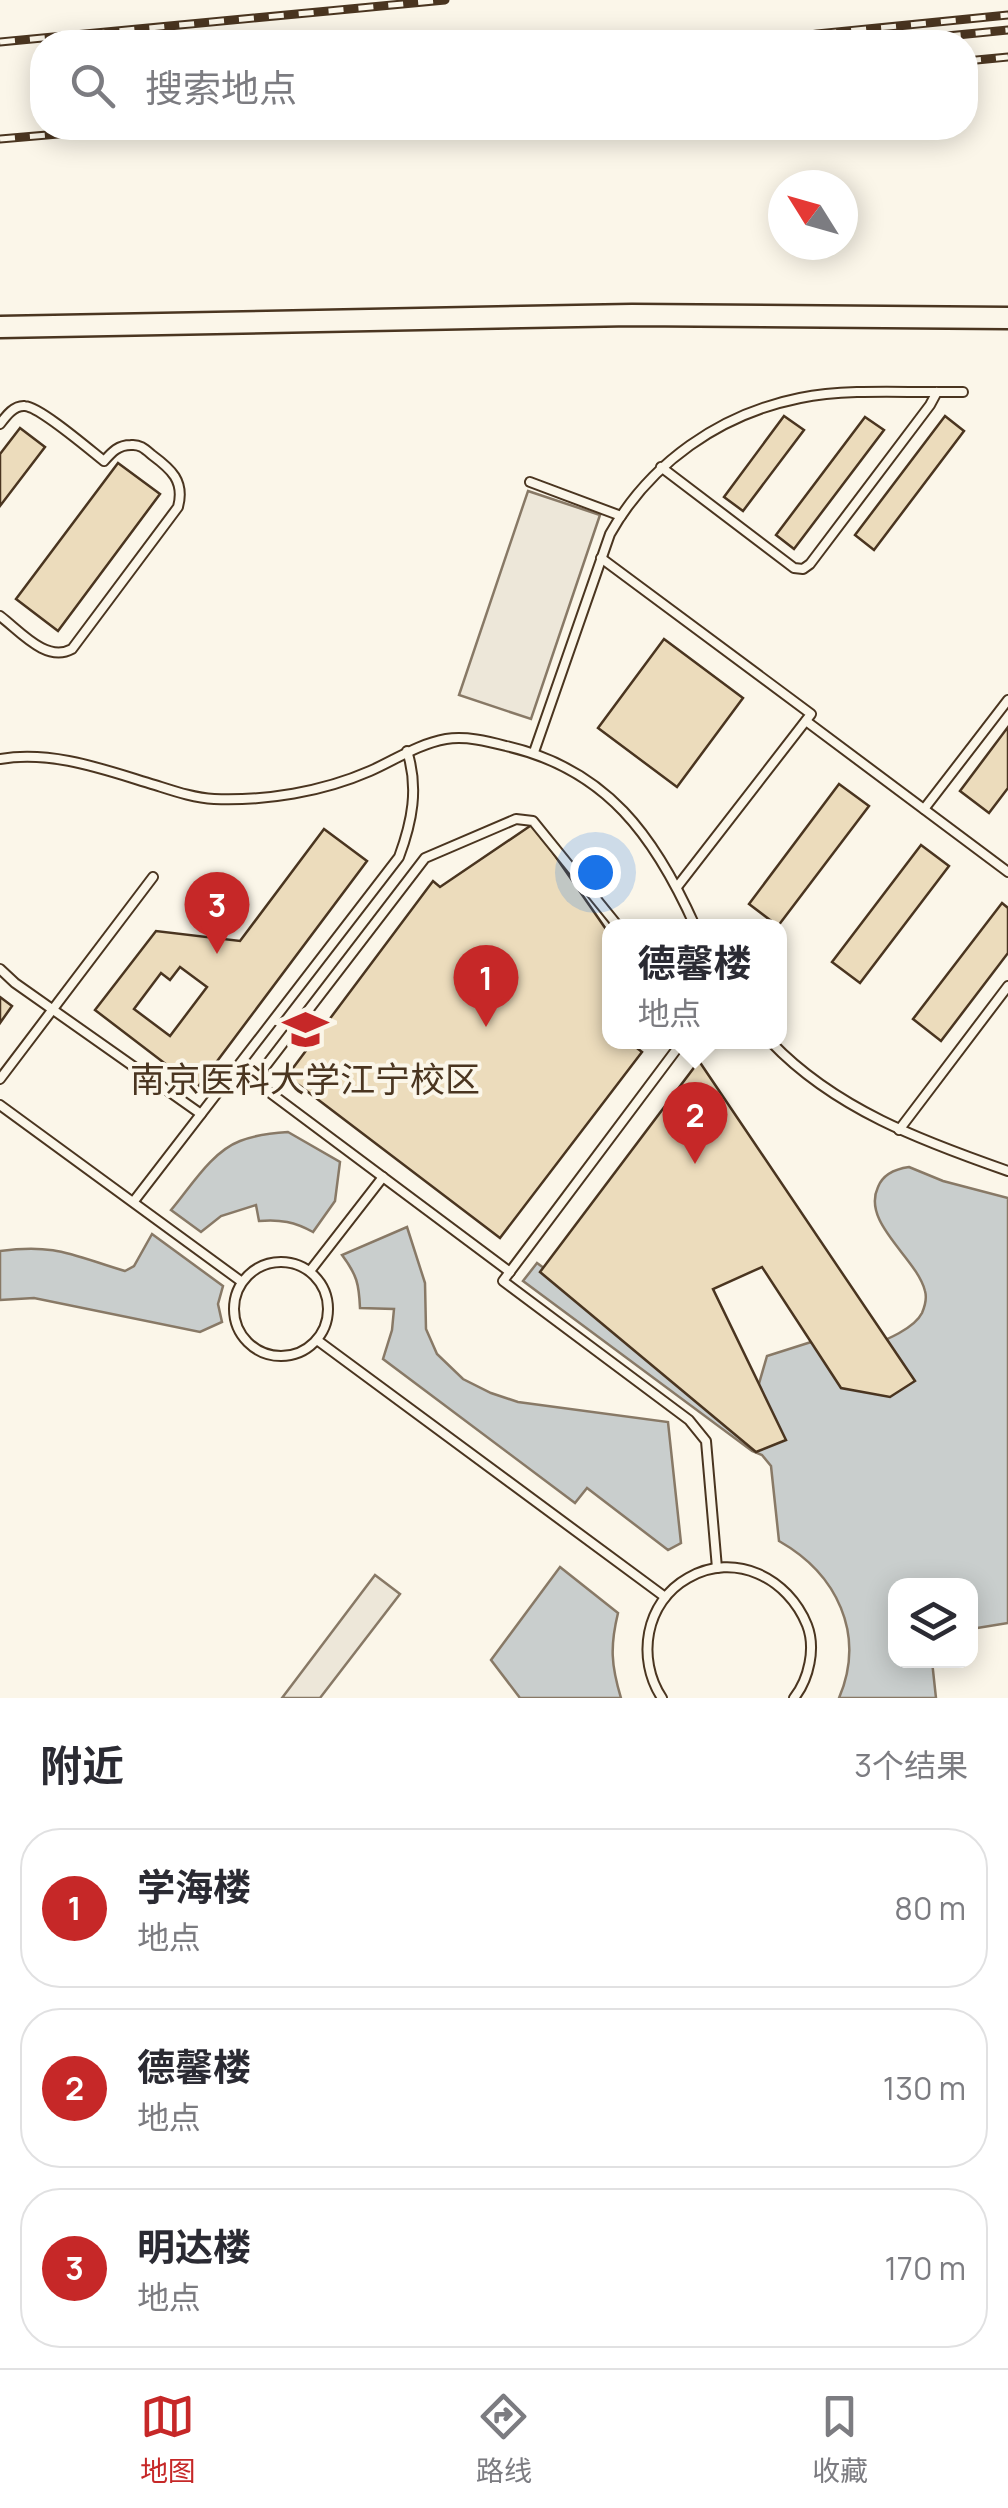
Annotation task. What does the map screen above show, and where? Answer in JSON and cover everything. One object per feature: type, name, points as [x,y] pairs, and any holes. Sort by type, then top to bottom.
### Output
[{"type":"street","points":[[0,328],[632,314],[1008,318]]},
{"type":"lane","points":[[661,467],[794,568],[803,569],[937,392]]},
{"type":"lane","points":[[534,752],[601,558],[621,516],[661,467],[694,442],[751,411],[802,397],[963,392]]},
{"type":"lane","points":[[0,424],[16,408],[25,406],[38,411],[104,461],[117,448],[141,446],[174,472],[181,498],[72,648],[62,654],[46,651],[0,616]]},
{"type":"lane","points":[[530,482],[621,516]]},
{"type":"lane","points":[[601,558],[811,714],[677,887]]},
{"type":"lane","points":[[924,809],[1008,700]]},
{"type":"lane","points":[[806,721],[1008,872]]},
{"type":"lane","points":[[0,759],[56,758],[211,799],[312,790],[368,772],[408,751],[448,738],[480,740],[534,752],[588,781],[625,811],[677,887],[692,919]]},
{"type":"lane","points":[[134,1201],[399,857],[410,828],[414,801],[408,751]]},
{"type":"lane","points":[[254,1081],[425,858],[516,819],[533,821],[612,919]]},
{"type":"lane","points":[[0,1079],[153,877]]},
{"type":"lane","points":[[0,969],[201,1114]]},
{"type":"lane","points":[[900,1130],[1008,986]]},
{"type":"lane","points":[[677,1049],[503,1281],[689,1420],[706,1441],[717,1568]]},
{"type":"lane","points":[[778,1049],[831,1092],[878,1120],[1008,1171]]},
{"type":"lane","points":[[237,1068],[510,1272]]},
{"type":"lane","points":[[0,1104],[242,1282]]},
{"type":"lane","points":[[310,1271],[383,1177]]},
{"type":"lane","points":[[272,1262],[292,1263],[310,1271],[323,1286],[328,1305],[326,1324],[317,1340],[299,1352],[280,1356],[260,1352],[245,1340],[236,1322],[234,1303],[242,1282],[254,1270],[272,1262]]},
{"type":"lane","points":[[317,1340],[665,1597]]},
{"type":"lane","points":[[662,1698],[653,1684],[646,1654],[650,1624],[665,1597],[688,1578],[717,1568],[748,1569],[775,1581],[797,1603],[809,1631],[810,1661],[801,1690],[794,1698]]},
{"type":"shaded area","points":[[528,491],[600,515],[531,719],[459,695]]},
{"type":"shaded area","points":[[288,1132],[340,1162],[335,1201],[313,1232],[287,1222],[259,1221],[256,1205],[221,1216],[201,1232],[171,1210],[210,1162],[229,1146],[252,1137]]},
{"type":"shaded area","points":[[909,1167],[943,1181],[1008,1198],[1008,1623],[978,1628],[978,1578],[888,1578],[888,1668],[933,1668],[936,1698],[839,1698],[849,1651],[841,1608],[817,1570],[779,1541],[771,1466],[762,1455],[523,1281],[537,1263],[749,1418],[767,1356],[830,1336],[848,1356],[900,1333],[922,1313],[926,1296],[920,1279],[877,1214],[878,1187],[894,1171]]},
{"type":"shaded area","points":[[407,1227],[425,1283],[426,1329],[437,1354],[463,1379],[518,1402],[668,1422],[681,1543],[668,1550],[587,1488],[575,1503],[383,1359],[394,1309],[360,1308],[356,1280],[342,1255]]},
{"type":"shaded area","points":[[152,1234],[223,1286],[218,1304],[222,1322],[200,1332],[34,1298],[0,1300],[0,1251],[51,1250],[125,1271],[134,1266]]},
{"type":"shaded area","points":[[560,1567],[618,1613],[613,1655],[621,1698],[520,1698],[491,1660]]},
{"type":"shaded area","points":[[375,1575],[400,1594],[320,1698],[282,1698]]},
{"type":"building","points":[[784,416],[804,430],[743,511],[724,497]]},
{"type":"building","points":[[945,416],[964,431],[874,550],[855,535]]},
{"type":"building","points":[[865,417],[884,430],[794,549],[776,535]]},
{"type":"building","points":[[20,428],[45,447],[0,506],[0,454]]},
{"type":"building","points":[[118,463],[160,494],[58,631],[16,599]]},
{"type":"building","points":[[664,639],[743,698],[677,787],[598,728]]},
{"type":"building","points":[[1008,727],[1008,788],[989,813],[960,791]]},
{"type":"building","points":[[839,784],[869,806],[783,919],[769,919],[749,904]]},
{"type":"building","points":[[533,824],[602,923],[602,1049],[642,1052],[500,1238],[287,1076],[433,881],[440,887]]},
{"type":"building","points":[[324,829],[367,861],[197,1088],[95,1010],[156,931],[240,941]],"holes":[[[180,967],[207,987],[170,1036],[134,1009],[161,973],[170,980]]]},
{"type":"building","points":[[921,845],[949,866],[860,983],[832,962]]},
{"type":"building","points":[[1002,903],[1008,908],[1008,953],[941,1041],[913,1019]]},
{"type":"building","points":[[0,997],[12,1006],[0,1023]]},
{"type":"building","points":[[699,1061],[915,1381],[890,1397],[841,1388],[762,1267],[713,1289],[786,1440],[756,1452],[540,1272]]},
{"type":"railway","points":[[127,30],[445,0]]},
{"type":"railway","points":[[857,30],[1008,15]]},
{"type":"railway","points":[[978,33],[1008,30]]},
{"type":"railway","points":[[0,42],[30,39]]},
{"type":"railway","points":[[978,60],[1008,57]]},
{"type":"railway","points":[[0,139],[30,136]]},
{"type":"place","name":"明达楼","points":[[217,954]]},
{"type":"place","name":"学海楼","points":[[486,1027]]},
{"type":"place","name":"南京医科大学江宁校区","points":[[305,1030]]},
{"type":"place","name":"德馨楼","points":[[695,1164]]}]
